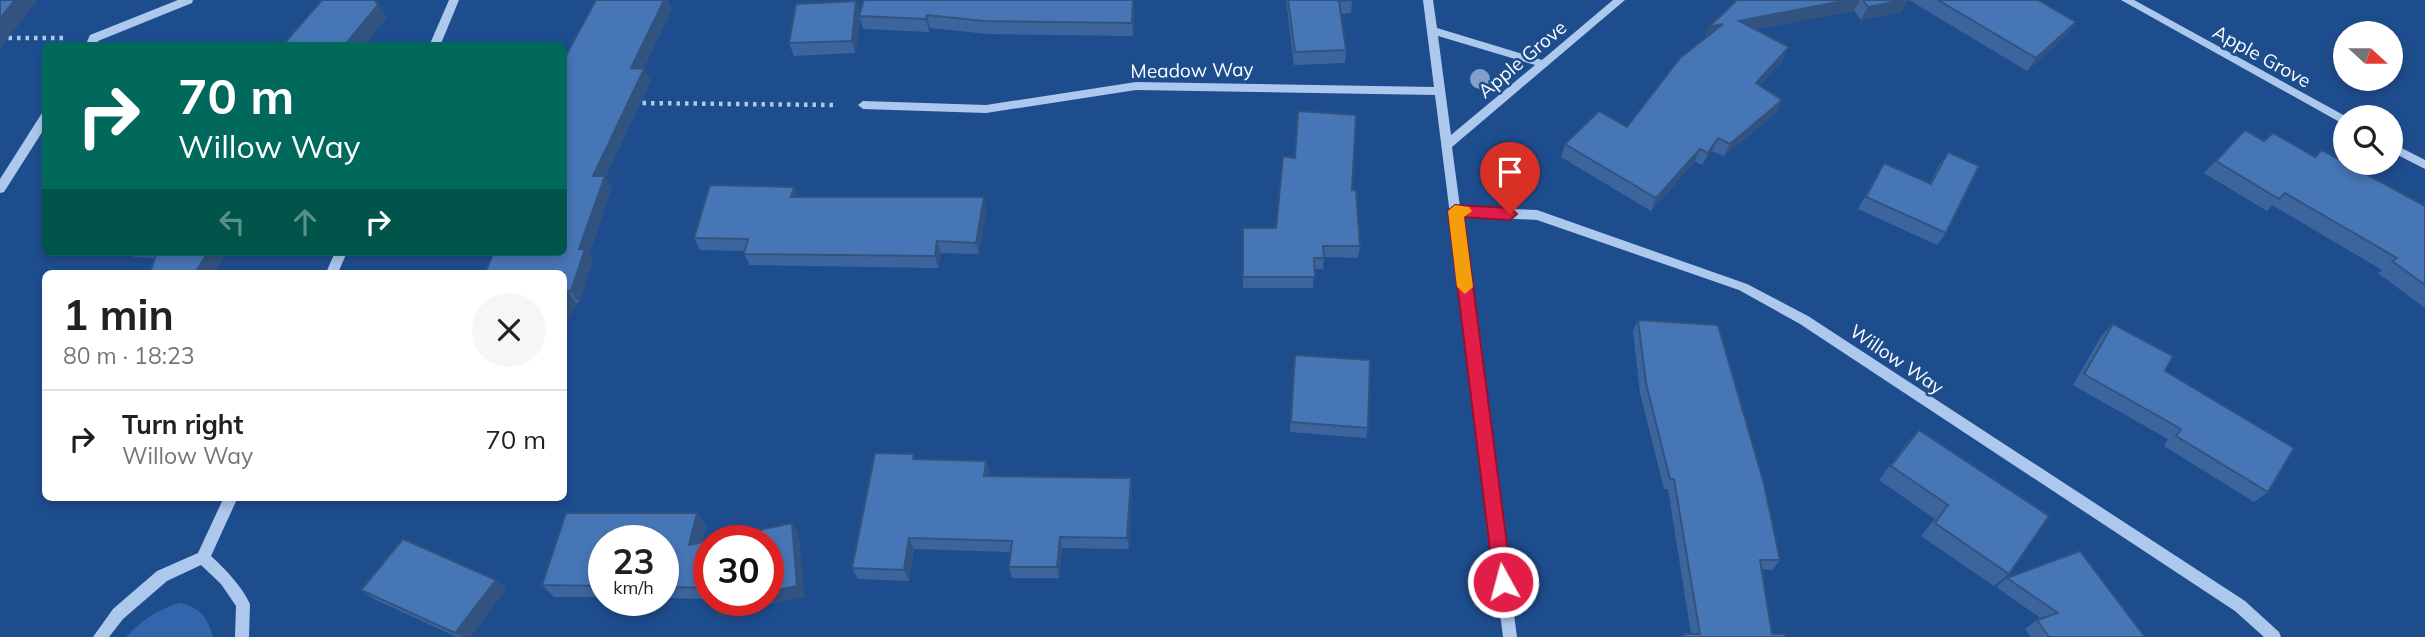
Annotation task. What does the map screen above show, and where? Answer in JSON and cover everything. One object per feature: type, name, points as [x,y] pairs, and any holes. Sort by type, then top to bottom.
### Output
[{"type":"street","points":[[92,42],[188,0]]},
{"type":"street","points":[[436,42],[454,0]]},
{"type":"street","points":[[1429,0],[1510,637]]},
{"type":"street","name":"Apple Grove","points":[[1447,145],[1620,0]]},
{"type":"street","name":"Apple Grove","points":[[2126,0],[2333,114]]},
{"type":"street","points":[[1433,31],[1544,64]]},
{"type":"street","name":"Meadow Way","points":[[863,105],[986,109],[1136,86],[1439,91]]},
{"type":"street","points":[[0,189],[42,122]]},
{"type":"street","points":[[2403,153],[2425,165]]},
{"type":"street","name":"Willow Way","points":[[1455,211],[1536,215],[1743,287],[1804,320],[2240,606],[2274,637]]},
{"type":"street","points":[[100,637],[118,614],[162,576],[203,558],[228,501]]},
{"type":"street","points":[[203,558],[226,579],[243,604],[242,637]]},
{"type":"path","points":[[0,38],[92,42]]},
{"type":"path","points":[[632,103],[863,105]]},
{"type":"shaded area","points":[[179,603],[202,614],[213,637],[126,637],[150,616]]},
{"type":"building","points":[[0,0],[15,0],[0,18]]},
{"type":"building","points":[[322,0],[375,0],[378,5],[347,42],[285,42]]},
{"type":"building","points":[[596,0],[664,0],[631,68],[644,69],[593,176],[605,176],[579,249],[585,249],[571,291],[567,293],[567,270],[486,270],[492,256],[567,256],[567,53]]},
{"type":"building","points":[[864,0],[1133,0],[1132,23],[984,21],[927,15],[926,19],[859,16]]},
{"type":"building","points":[[1288,0],[1352,0],[1339,1],[1346,50],[1295,52]]},
{"type":"building","points":[[1737,0],[1848,0],[1739,21],[1789,47],[1756,83],[1782,100],[1730,144],[1718,138],[1708,153],[1700,149],[1656,198],[1565,144],[1599,111],[1627,127],[1680,58],[1723,24],[1709,27]]},
{"type":"building","points":[[1863,0],[1903,0],[1868,7]]},
{"type":"building","points":[[1938,0],[2038,0],[2076,22],[2036,58]]},
{"type":"building","points":[[856,1],[852,41],[789,43],[796,4]]},
{"type":"building","points":[[1298,111],[1356,115],[1352,190],[1356,190],[1360,246],[1323,246],[1324,258],[1314,258],[1315,277],[1243,277],[1243,228],[1276,228],[1283,156],[1295,158]]},
{"type":"building","points":[[2245,130],[2264,141],[2273,133],[2315,157],[2322,150],[2333,156],[2333,175],[2368,175],[2425,206],[2425,285],[2392,261],[2397,258],[2285,193],[2279,199],[2216,161]]},
{"type":"building","points":[[1948,152],[1979,166],[1946,233],[1866,197],[1884,163],[1931,184]]},
{"type":"building","points":[[710,185],[794,187],[791,197],[984,197],[976,243],[937,241],[935,256],[744,254],[748,239],[694,238]]},
{"type":"building","points":[[156,256],[206,256],[197,270],[151,270]]},
{"type":"building","points":[[1638,320],[1718,325],[1764,484],[1780,560],[1760,560],[1772,634],[1785,634],[1785,637],[1684,637],[1684,634],[1700,634],[1674,479],[1670,479],[1646,383]]},
{"type":"building","points":[[2113,324],[2173,356],[2165,371],[2294,448],[2268,492],[2176,436],[2181,429],[2084,374]]},
{"type":"building","points":[[1295,355],[1370,360],[1368,428],[1291,422]]},
{"type":"building","points":[[1919,430],[2049,516],[2009,574],[1935,523],[1948,505],[1891,466]]},
{"type":"building","points":[[875,453],[914,454],[913,459],[986,461],[984,476],[1131,478],[1127,538],[1060,537],[1057,567],[1009,567],[1012,541],[909,538],[904,570],[852,568]]},
{"type":"building","points":[[566,513],[697,513],[689,545],[693,544],[693,588],[679,587],[679,525],[588,525],[588,586],[542,585]]},
{"type":"building","points":[[792,523],[797,586],[784,589],[784,525]]},
{"type":"building","points":[[403,539],[496,580],[455,633],[361,590]]},
{"type":"building","points":[[2080,551],[2145,637],[2049,637],[2037,620],[2058,613],[2007,578]]},
{"type":"slow traffic","points":[[1464,211],[1455,211],[1465,287]]},
{"type":"route","points":[[1503,582],[1455,211],[1510,214]]}]
